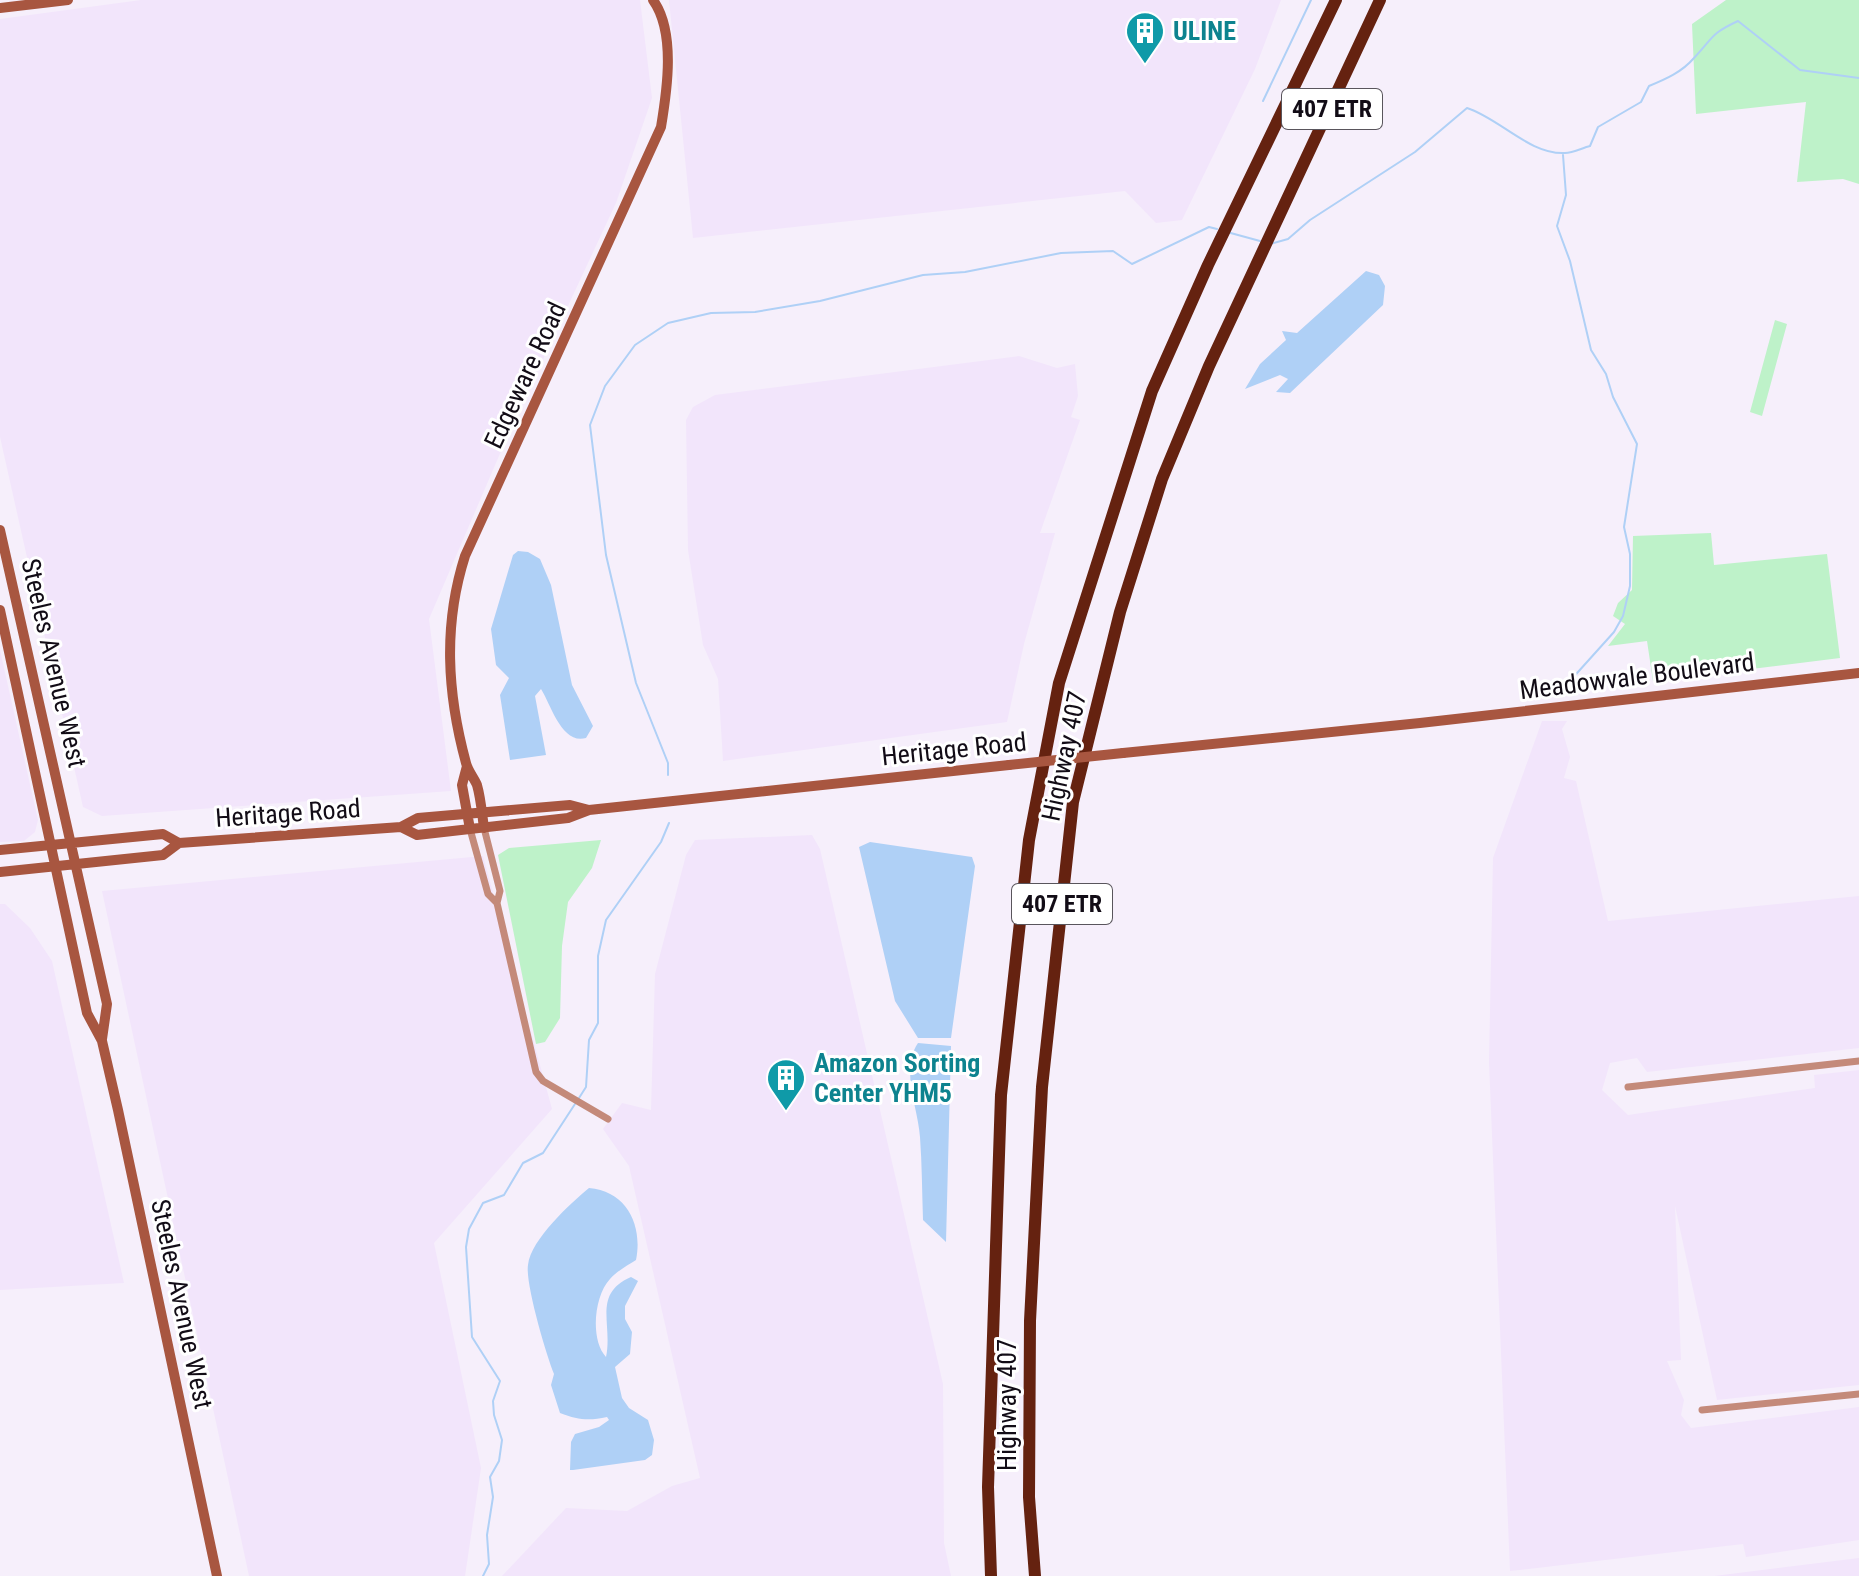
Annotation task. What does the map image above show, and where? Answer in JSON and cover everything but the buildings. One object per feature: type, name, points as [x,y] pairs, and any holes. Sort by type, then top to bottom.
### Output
[{"type":"highway","name":"Highway 407","points":[[991,1576],[988,1487],[1001,1095],[1029,840],[1059,683],[1109,517],[1152,391],[1208,265],[1336,0]]},
{"type":"highway","name":"Highway 407","points":[[1035,1576],[1029,1497],[1030,1321],[1042,1087],[1073,802],[1120,612],[1162,479],[1256,264],[1380,0]]},
{"type":"main road","points":[[0,8],[68,0]]},
{"type":"main road","name":"Edgeware Road","points":[[484,828],[477,785],[467,766],[449,669],[449,628],[455,591],[465,556],[661,127],[666,74],[657,3]]},
{"type":"main road","name":"Steeles Avenue West","points":[[0,530],[107,1004],[102,1041]]},
{"type":"main road","name":"Steeles Avenue West","points":[[0,610],[87,1013],[102,1041],[217,1576]]},
{"type":"main road","name":"Meadowvale Boulevard","points":[[1420,723],[1859,673]]},
{"type":"main road","name":"Heritage Road","points":[[401,827],[417,835],[568,818],[589,810],[1420,723]]},
{"type":"main road","name":"Edgeware Road","points":[[467,766],[462,785],[470,829]]},
{"type":"main road","name":"Heritage Road","points":[[0,872],[163,855],[179,843],[401,827],[418,818],[482,812],[570,805],[589,810]]},
{"type":"main road","name":"Heritage Road","points":[[0,850],[163,834],[179,843]]},
{"type":"street","name":"Edgeware Road","points":[[484,828],[500,891],[497,903],[536,1072],[543,1081],[608,1119]]},
{"type":"street","name":"Edgeware Road","points":[[470,829],[488,894],[497,903]]},
{"type":"street","points":[[1628,1087],[1859,1061]]},
{"type":"street","points":[[1702,1410],[1859,1394]]},
{"type":"shaded area","points":[[141,0],[640,0],[652,98],[616,203],[511,428],[429,619],[451,791],[102,816],[83,807],[0,437],[0,19]]},
{"type":"shaded area","points":[[669,0],[1281,0],[1255,69],[1182,220],[1156,223],[1125,191],[693,238]]},
{"type":"shaded area","points":[[1019,356],[1057,368],[1075,364],[1078,396],[1071,417],[1080,420],[1040,533],[1055,533],[1024,644],[1007,722],[723,761],[718,679],[703,645],[688,550],[686,420],[693,407],[715,395]]},
{"type":"shaded area","points":[[0,650],[38,820],[35,832],[24,841],[0,842]]},
{"type":"shaded area","points":[[1542,721],[1567,721],[1562,729],[1570,757],[1564,778],[1576,781],[1608,921],[1859,896],[1859,1048],[1647,1072],[1637,1058],[1610,1063],[1602,1090],[1628,1115],[1815,1088],[1814,1075],[1859,1070],[1859,1385],[1717,1400],[1675,1206],[1681,1360],[1667,1361],[1684,1400],[1681,1415],[1691,1428],[1859,1407],[1859,1540],[1746,1557],[1743,1544],[1510,1571],[1489,1062],[1493,858]]},
{"type":"shaded area","points":[[812,835],[820,849],[943,1384],[944,1543],[951,1576],[502,1576],[566,1508],[627,1511],[672,1486],[700,1478],[629,1166],[603,1129],[622,1103],[651,1110],[655,974],[686,855],[695,840]]},
{"type":"shaded area","points":[[483,856],[552,1109],[434,1243],[481,1468],[465,1576],[249,1576],[102,891]]},
{"type":"shaded area","points":[[0,904],[5,904],[30,928],[52,961],[124,1283],[0,1290]]},
{"type":"shaded area","points":[[1859,1558],[1859,1576],[1714,1576]]},
{"type":"green space","points":[[1726,0],[1859,0],[1859,184],[1843,179],[1797,182],[1806,102],[1696,114],[1692,24]]},
{"type":"green space","points":[[1775,320],[1787,324],[1762,416],[1750,412]]},
{"type":"green space","points":[[1711,533],[1714,565],[1827,554],[1840,658],[1653,681],[1647,641],[1608,646],[1625,624],[1613,616],[1618,603],[1632,590],[1633,536]]},
{"type":"green space","points":[[601,840],[592,868],[568,902],[562,946],[560,1018],[545,1042],[536,1044],[498,855],[509,848]]},
{"type":"water","points":[[1366,271],[1379,275],[1385,286],[1383,305],[1290,393],[1276,392],[1288,379],[1280,375],[1245,389],[1260,364],[1286,340],[1282,331],[1297,333]]},
{"type":"water","points":[[518,551],[528,552],[540,559],[551,585],[572,685],[593,726],[586,738],[570,736],[558,722],[541,689],[535,696],[546,755],[510,760],[500,695],[509,678],[496,665],[491,629],[513,555]]},
{"type":"water","points":[[870,842],[972,857],[975,866],[951,1038],[918,1038],[895,1001],[859,847]]},
{"type":"water","points":[[918,1043],[951,1046],[946,1242],[923,1220],[919,1125],[910,1077],[910,1065]]},
{"type":"water","points":[[589,1188],[613,1196],[622,1203],[634,1223],[638,1247],[636,1260],[616,1273],[605,1287],[597,1307],[596,1329],[606,1357],[608,1301],[619,1284],[631,1277],[638,1281],[625,1306],[625,1319],[632,1332],[630,1354],[615,1367],[622,1398],[629,1408],[648,1420],[654,1440],[652,1455],[645,1460],[570,1470],[571,1442],[575,1434],[599,1427],[609,1420],[607,1417],[589,1419],[560,1413],[551,1385],[554,1374],[533,1302],[528,1265],[544,1233]]},
{"type":"waterway","points":[[1263,101],[1311,0]]},
{"type":"waterway","points":[[1270,244],[1288,239],[1310,220],[1415,152],[1467,108],[1539,148],[1565,153],[1590,146],[1598,127],[1641,102],[1649,86],[1684,67],[1717,33],[1738,21],[1800,70],[1859,78]]},
{"type":"waterway","points":[[1563,155],[1566,195],[1557,226],[1570,261],[1591,350],[1606,374],[1613,397],[1637,444],[1624,527],[1630,554],[1630,586],[1623,616],[1614,632],[1569,682]]},
{"type":"waterway","points":[[668,775],[668,763],[636,683],[606,555],[590,425],[605,386],[635,345],[668,323],[711,313],[755,312],[820,301],[923,275],[965,272],[1061,253],[1113,251],[1132,264],[1209,227],[1217,229]]},
{"type":"waterway","points":[[1227,232],[1260,241]]},
{"type":"waterway","points":[[579,1098],[586,1087],[589,1040],[598,1023],[598,956],[606,920],[661,842],[669,823]]},
{"type":"waterway","points":[[483,1576],[489,1564],[487,1535],[493,1497],[490,1477],[499,1461],[502,1440],[493,1401],[500,1381],[472,1337],[466,1247],[469,1229],[483,1203],[504,1195],[523,1163],[543,1153],[575,1104]]},
{"type":"place","name":"ULINE","points":[[1145,65]]},
{"type":"place","name":"Amazon Sorting Center YHM5","points":[[786,1112]]}]
